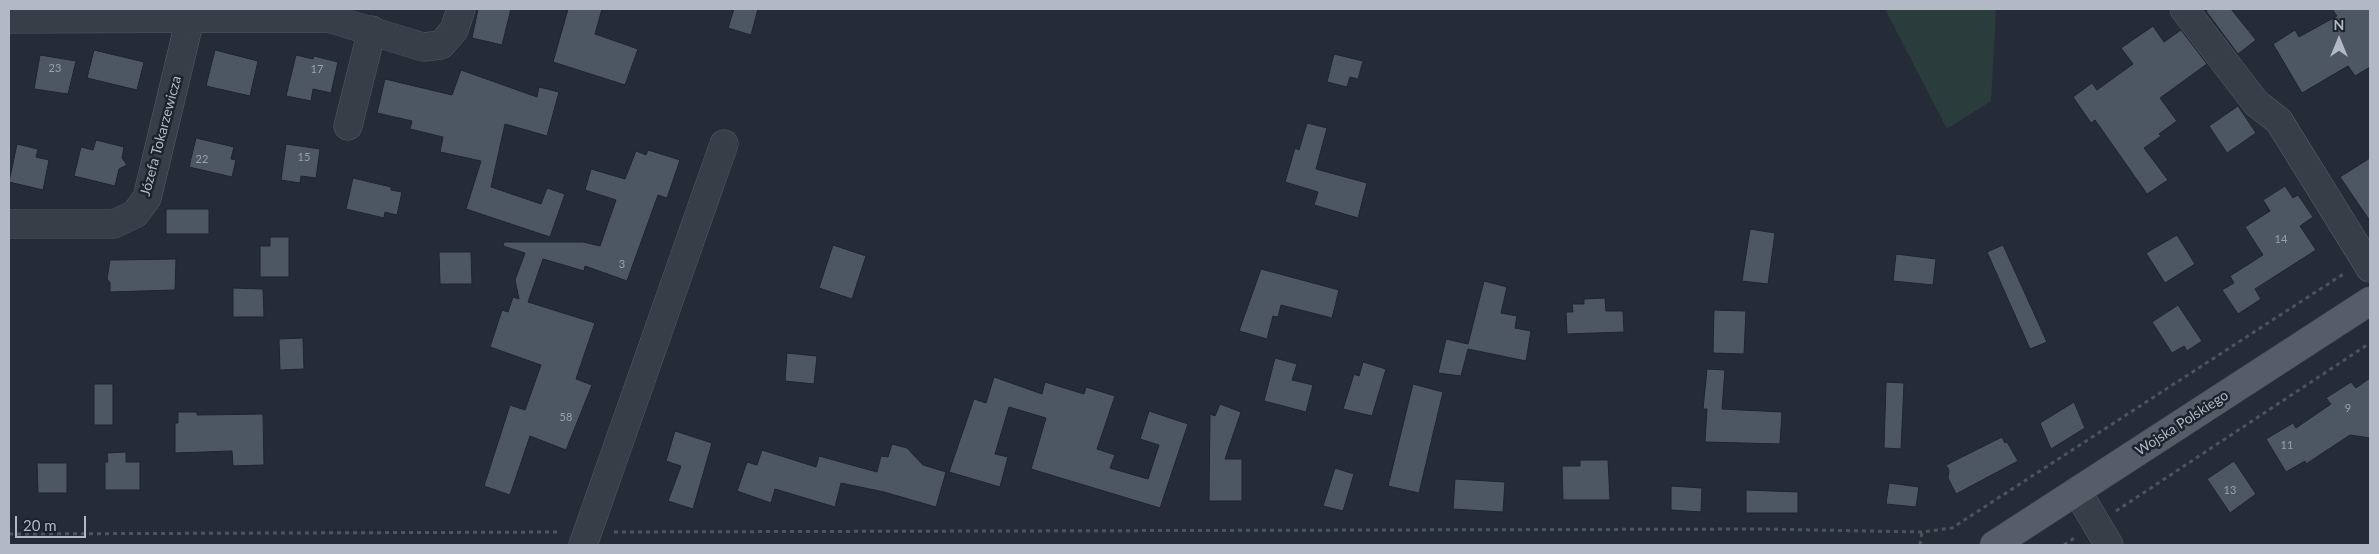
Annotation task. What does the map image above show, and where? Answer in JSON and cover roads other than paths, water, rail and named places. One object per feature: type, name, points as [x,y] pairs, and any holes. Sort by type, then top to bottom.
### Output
[{"type":"main road","name":"Wojska Polskiego","points":[[1994,545],[2370,301]]},
{"type":"street","points":[[9,19],[328,18],[423,47],[441,45],[454,30],[462,9]]},
{"type":"street","points":[[2184,9],[2256,103],[2279,121],[2368,264]]},
{"type":"street","name":"Józefa Tokarzewicza","points":[[9,224],[114,224],[135,214],[147,198],[190,19]]},
{"type":"street","points":[[348,126],[372,30]]},
{"type":"street","points":[[586,539],[724,144]]},
{"type":"street","points":[[2077,492],[2102,535]]}]
